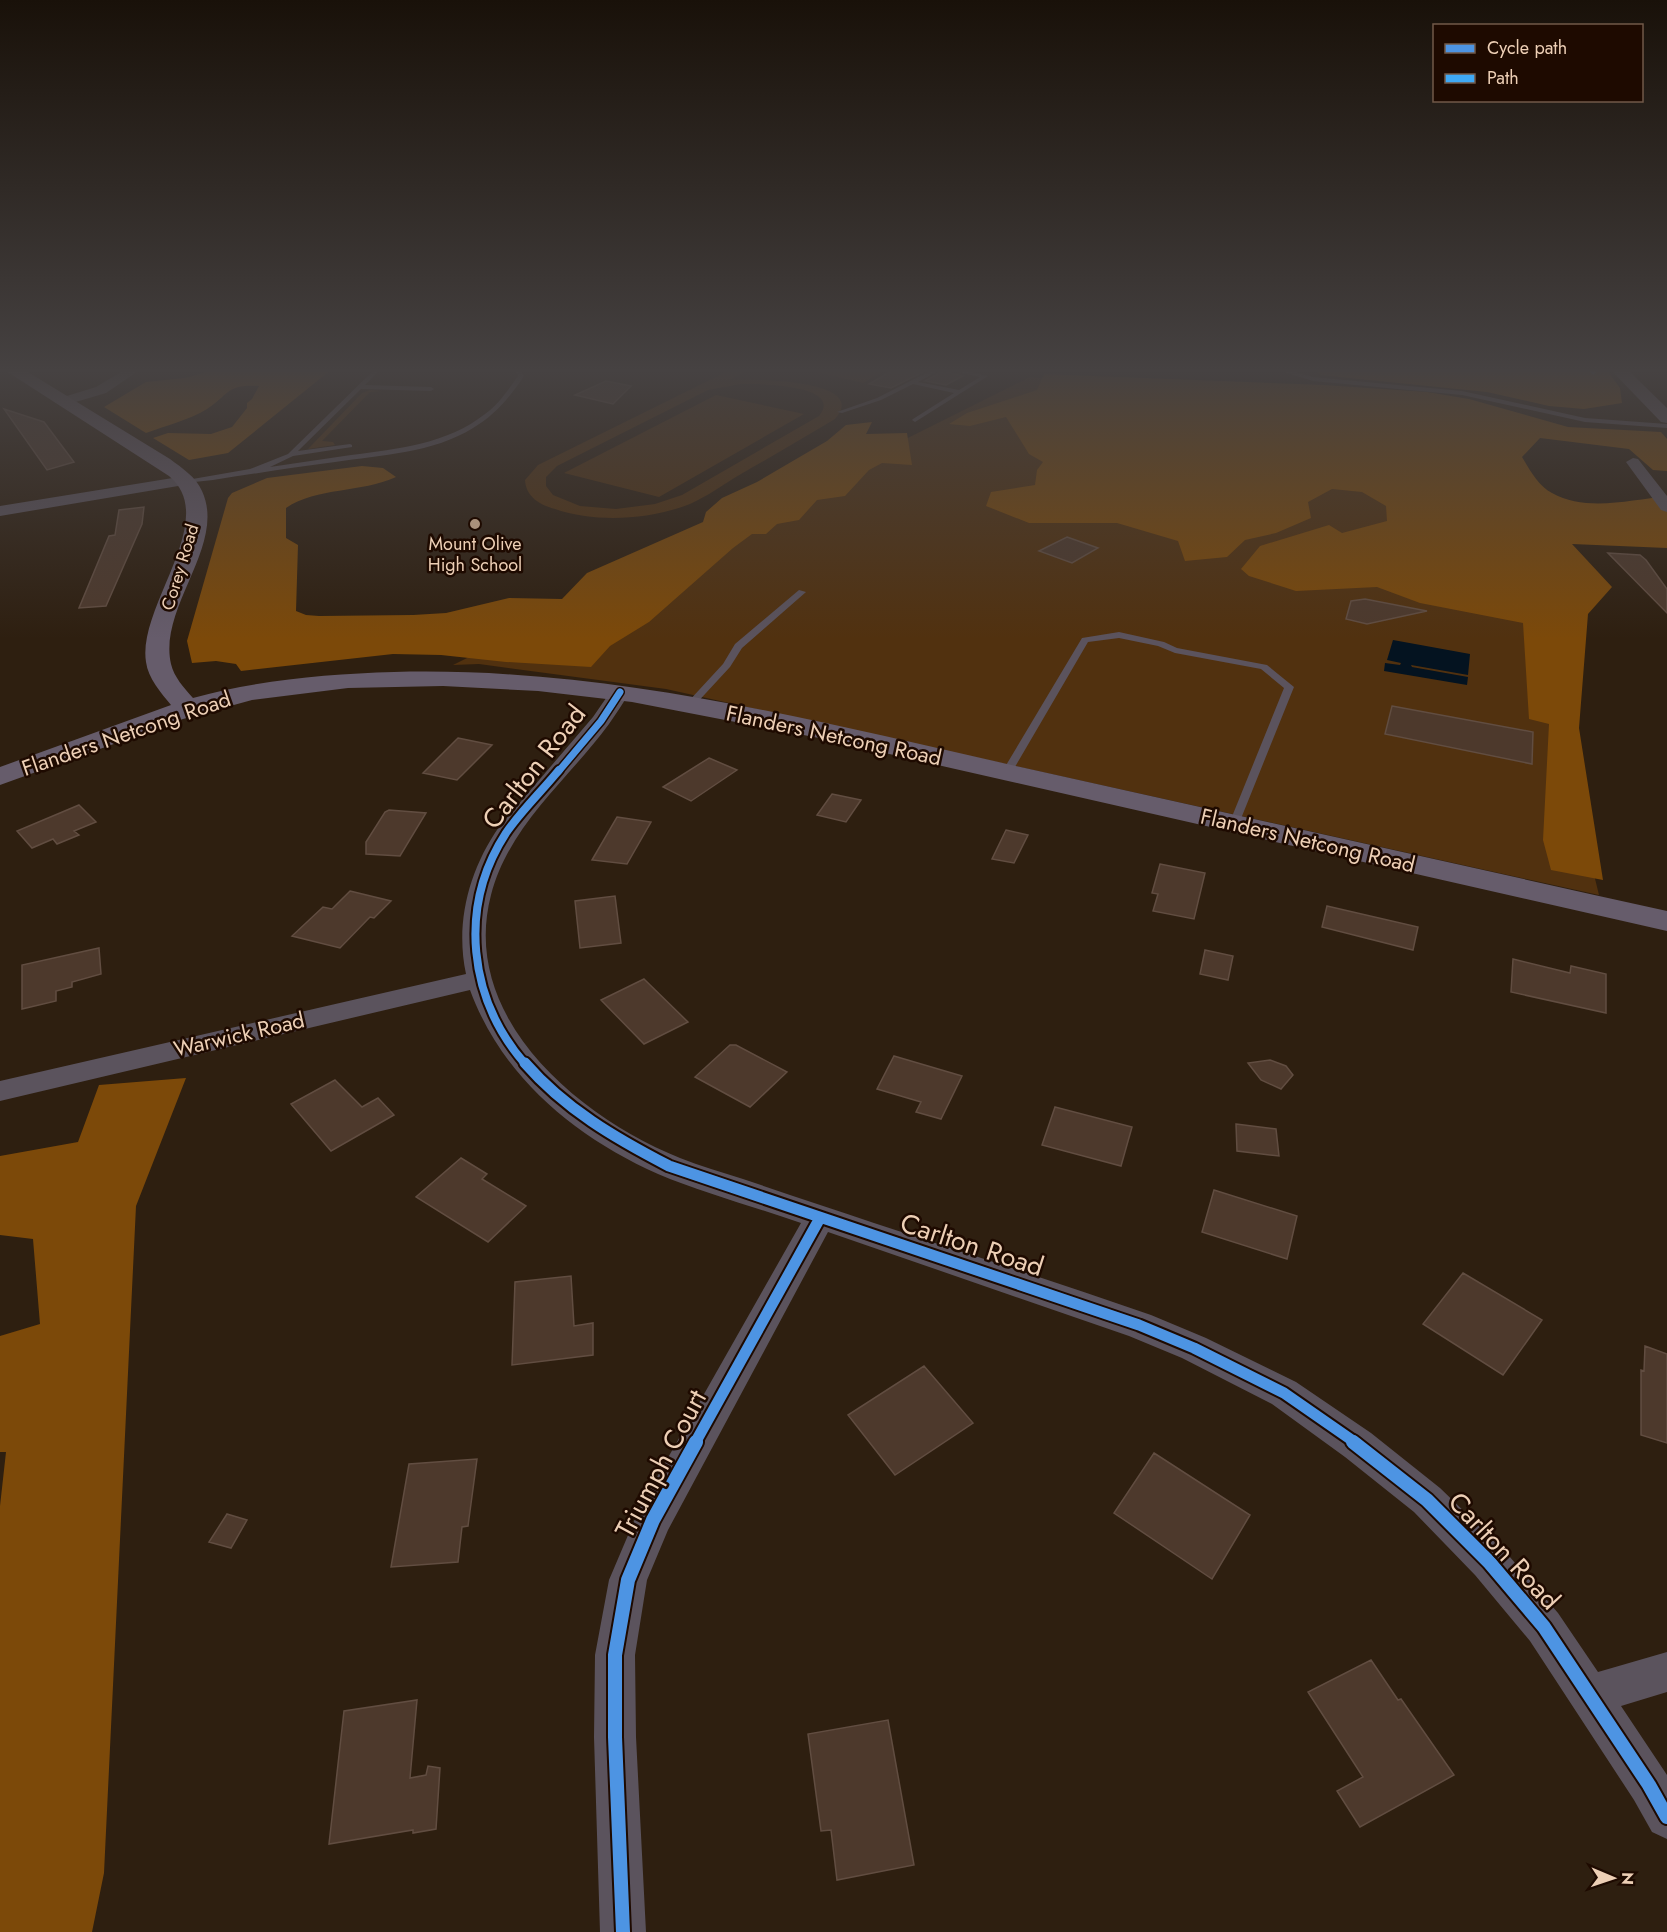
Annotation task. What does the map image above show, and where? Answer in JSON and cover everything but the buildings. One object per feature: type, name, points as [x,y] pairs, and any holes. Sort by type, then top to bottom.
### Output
[{"type":"main road","points":[[157,459],[185,481]]},
{"type":"main road","name":"Corey Road","points":[[185,481],[193,492],[195,500],[195,524],[162,626],[157,653],[164,677],[187,708]]},
{"type":"main road","name":"Flanders Netcong Road","points":[[0,777],[187,708],[259,691],[323,683],[402,678],[514,680],[620,692],[690,705],[1007,772],[1667,921]]},
{"type":"street","points":[[1634,462],[1667,507]]},
{"type":"street","points":[[0,511],[185,481]]},
{"type":"street","name":"Carlton Road","points":[[620,692],[601,721],[507,832],[495,853],[477,903],[473,941],[478,980],[489,1009],[507,1042],[527,1067],[560,1099],[608,1133],[669,1166],[1139,1325],[1194,1348],[1284,1393],[1358,1445],[1435,1508],[1489,1562],[1544,1627],[1649,1785],[1667,1817]]},
{"type":"street","name":"Warwick Road","points":[[0,1091],[478,980]]},
{"type":"street","name":"Triumph Court","points":[[623,1932],[615,1737],[615,1655],[628,1580],[653,1520],[820,1218]]},
{"type":"street","points":[[1590,1695],[1667,1672]]},
{"type":"lane","points":[[248,472],[278,459]]},
{"type":"lane","points":[[185,481],[345,459]]},
{"type":"lane","points":[[690,705],[727,665],[738,646],[802,592]]},
{"type":"lane","points":[[1007,772],[1085,640],[1119,635],[1161,644],[1175,650],[1264,667],[1289,687],[1234,824]]},
{"type":"shaded area","points":[[550,459],[571,459],[557,466],[546,477],[546,486],[553,495],[580,506],[616,509],[655,504],[682,495],[744,459],[766,459],[690,504],[657,514],[622,518],[588,516],[549,507],[531,496],[525,480],[538,465]]},
{"type":"shaded area","points":[[591,459],[725,459],[659,497],[564,473]]},
{"type":"shaded area","points":[[796,459],[911,459],[912,465],[882,463],[869,470],[845,496],[817,500],[799,520],[777,524],[766,534],[752,534],[649,622],[610,646],[591,667],[441,655],[393,654],[241,671],[236,664],[216,661],[192,663],[187,641],[228,498],[232,493],[267,478],[362,466],[383,468],[396,477],[368,486],[325,493],[298,501],[286,508],[286,538],[298,545],[296,611],[319,616],[446,613],[509,598],[562,599],[587,573],[703,522],[706,512],[722,498],[757,482]]},
{"type":"shaded area","points":[[865,459],[1493,459],[1599,895],[666,689],[479,664],[453,665]]},
{"type":"shaded area","points":[[1038,459],[1523,459],[1543,486],[1565,499],[1608,503],[1667,496],[1667,548],[1572,544],[1612,587],[1588,614],[1579,728],[1603,880],[1551,870],[1543,840],[1549,724],[1529,719],[1523,623],[1420,603],[1377,587],[1296,591],[1249,576],[1241,569],[1260,546],[1329,525],[1342,533],[1387,521],[1386,506],[1362,492],[1332,489],[1308,502],[1311,518],[1276,533],[1245,540],[1227,557],[1185,561],[1178,541],[1117,523],[1029,523],[986,506],[991,492],[1035,485],[1037,470],[1043,462]]},
{"type":"shaded area","points":[[1641,459],[1667,459],[1667,471],[1653,470]]},
{"type":"shaded area","points":[[186,1078],[136,1206],[104,1873],[92,1932],[0,1932],[0,1506],[6,1452],[0,1452],[0,1336],[40,1324],[33,1239],[0,1235],[0,1156],[78,1142],[99,1085]]},
{"type":"water","points":[[1393,640],[1470,654],[1468,675],[1411,665],[1468,677],[1467,685],[1384,671],[1385,663],[1400,665],[1401,663],[1387,660]]},
{"type":"cycle path","points":[[620,692],[601,721],[507,832],[486,876],[477,904],[474,932],[476,960],[482,986],[505,1036],[539,1080],[560,1099],[599,1127],[669,1166],[1139,1325],[1194,1348],[1284,1393],[1358,1445],[1427,1500],[1489,1562],[1544,1627],[1649,1785],[1667,1817]]},
{"type":"cycle path","points":[[623,1932],[615,1737],[615,1655],[628,1580],[653,1520],[820,1218]]},
{"type":"place","name":"Mount Olive High School","points":[[475,524]]}]
